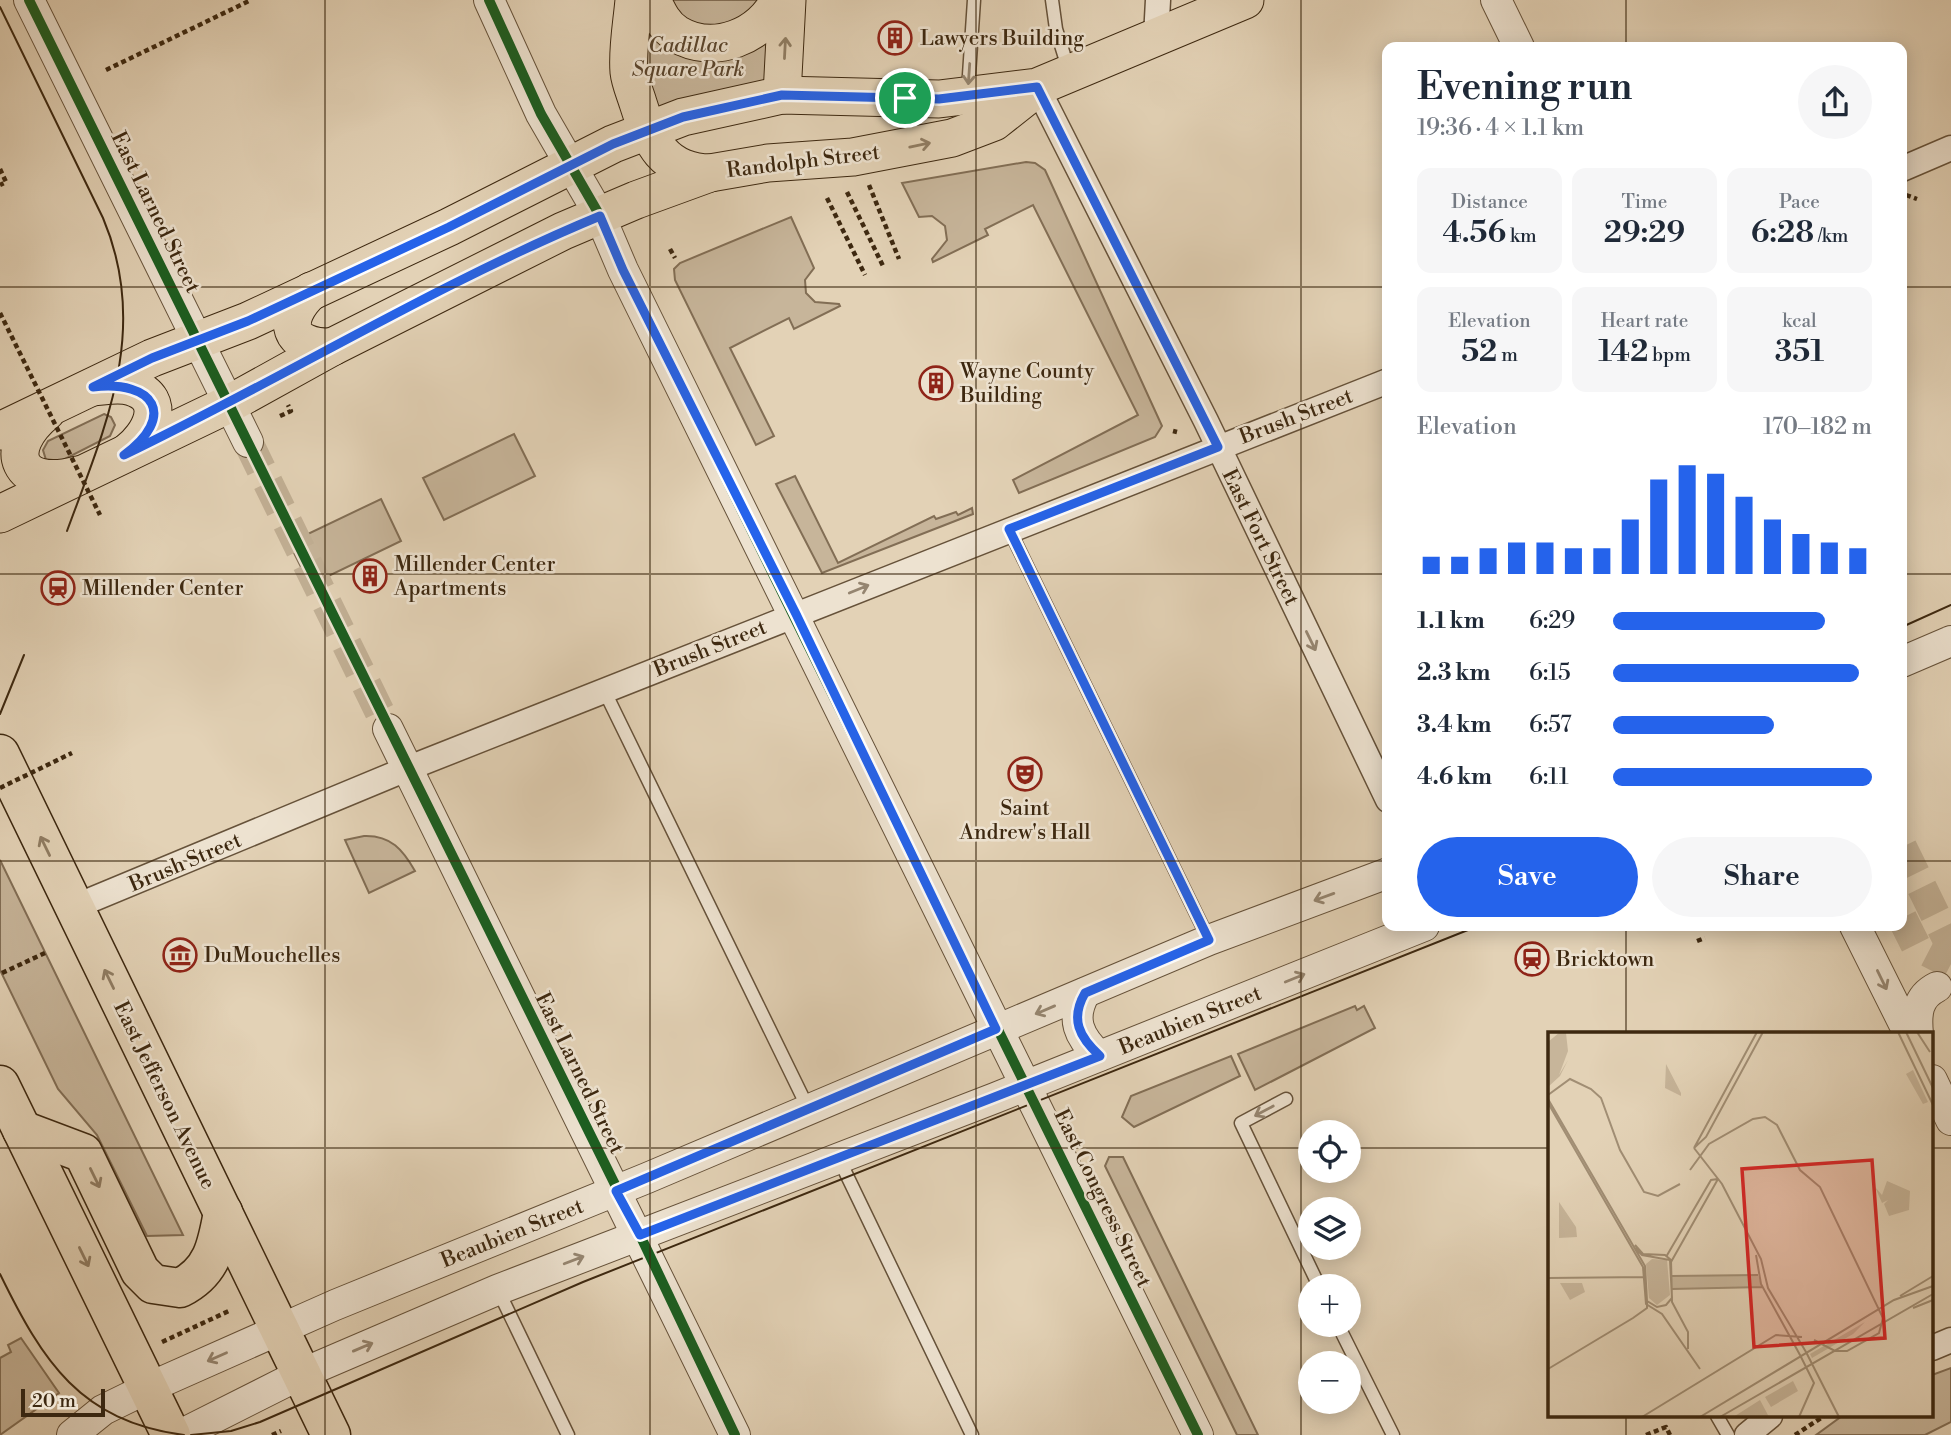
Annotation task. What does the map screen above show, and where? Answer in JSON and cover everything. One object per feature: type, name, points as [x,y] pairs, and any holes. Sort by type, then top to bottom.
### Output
[{"type":"highway","name":"East Jefferson Avenue","points":[[0,754],[331,1435]]},
{"type":"highway","points":[[0,1085],[171,1435]]},
{"type":"highway","points":[[22,1130],[83,1153],[140,1271],[153,1284],[180,1289],[207,1269],[217,1246],[223,1212]]},
{"type":"main road","points":[[634,0],[629,73],[647,131],[663,155],[680,167],[692,173],[710,173]]},
{"type":"main road","points":[[652,0],[662,20],[676,34],[708,43],[743,37],[754,31],[769,18],[779,0]]},
{"type":"main road","points":[[782,95],[788,0]]},
{"type":"main road","name":"Randolph Street","points":[[0,432],[152,358],[199,342],[311,291],[647,131],[714,109],[782,95],[967,98],[1053,80],[1245,0]]},
{"type":"main road","name":"Randolph Street","points":[[0,514],[229,404],[332,347],[600,216],[710,173],[768,163],[853,157],[953,138],[994,122],[1053,80]]},
{"type":"main road","points":[[311,291],[294,310],[291,322],[294,334],[313,347],[332,347]]},
{"type":"main road","points":[[93,387],[131,386],[148,399],[153,408],[149,432],[142,442],[124,455]]},
{"type":"main road","points":[[52,407],[26,428],[21,440],[21,461],[31,474],[42,478],[54,480],[86,474]]},
{"type":"street","name":"East Larned Street","points":[[29,0],[248,442]]},
{"type":"street","name":"East Congress Street","points":[[489,0],[541,114],[600,216],[623,270],[796,614],[996,1029],[1027,1086],[1198,1435]]},
{"type":"street","points":[[1156,37],[1158,0]]},
{"type":"street","points":[[1496,0],[1517,42]]},
{"type":"street","name":"East Fort Street","points":[[1053,80],[1218,447],[1382,788]]},
{"type":"street","points":[[1907,167],[1951,148]]},
{"type":"street","name":"Brush Street","points":[[75,907],[409,768],[1382,383]]},
{"type":"street","points":[[1907,660],[1951,641]]},
{"type":"street","name":"East Larned Street","points":[[388,729],[640,1235],[736,1435]]},
{"type":"street","name":"Beaubien Street","points":[[72,1435],[103,1410],[279,1329],[616,1191],[1209,940],[1382,875]]},
{"type":"street","name":"Beaubien Street","points":[[180,1435],[301,1374],[498,1290],[1027,1086],[1412,931]]},
{"type":"street","points":[[1858,931],[1908,1032]]},
{"type":"street","points":[[1918,1032],[1919,1004],[1928,992],[1937,987]]},
{"type":"street","points":[[1085,993],[1077,1006],[1076,1026],[1084,1042],[1100,1056]]},
{"type":"street","points":[[1934,1084],[1951,1120]]},
{"type":"street","points":[[1934,1347],[1951,1340]]},
{"type":"street","points":[[1747,1435],[1768,1418]]},
{"type":"lane","points":[[967,98],[974,0]]},
{"type":"lane","points":[[1041,0],[1050,0],[1056,29],[1053,80]]},
{"type":"lane","points":[[1009,529],[1209,940]]},
{"type":"lane","points":[[604,690],[808,1108]]},
{"type":"lane","points":[[1286,1099],[1241,1123],[1313,1274]]},
{"type":"lane","points":[[839,1159],[972,1435]]},
{"type":"lane","points":[[498,1290],[568,1435]]},
{"type":"lane","points":[[1344,1337],[1393,1435]]},
{"type":"lane","points":[[1718,1418],[1728,1435]]},
{"type":"path","points":[[106,70],[250,0]]},
{"type":"path","points":[[0,169],[6,182],[0,185]]},
{"type":"path","points":[[869,184],[899,258]]},
{"type":"path","points":[[847,192],[883,267]]},
{"type":"path","points":[[827,198],[865,275]]},
{"type":"path","points":[[670,249],[676,258]]},
{"type":"path","points":[[0,313],[100,515]]},
{"type":"path","points":[[274,419],[291,411]]},
{"type":"path","points":[[0,788],[72,753]]},
{"type":"path","points":[[1698,941],[1705,938]]},
{"type":"path","points":[[2,973],[46,953]]},
{"type":"path","points":[[161,1343],[231,1310]]},
{"type":"path","points":[[1795,1435],[1821,1418]]},
{"type":"path","points":[[1646,1435],[1666,1427],[1670,1435]]},
{"type":"path","points":[[272,1435],[281,1431]]},
{"type":"green space","name":"Cadillac Square Park","points":[[634,0],[787,0],[782,95],[647,131]]},
{"type":"green space","points":[[1026,162],[1035,163],[1045,170],[1162,426],[1155,437],[1019,493],[1013,480],[1138,415],[1033,205],[985,229],[988,235],[933,262],[932,259],[947,240],[945,226],[932,216],[919,217],[902,183]]},
{"type":"green space","points":[[791,217],[814,268],[805,280],[806,293],[815,302],[840,306],[794,329],[789,318],[730,348],[774,436],[756,445],[675,280],[674,269],[680,263]]},
{"type":"green space","points":[[104,414],[111,417],[115,425],[110,436],[59,462],[46,460],[43,450],[48,441]]},
{"type":"green space","points":[[514,434],[535,476],[444,520],[423,478]]},
{"type":"green space","points":[[795,476],[838,563],[934,516],[936,519],[956,512],[958,515],[972,508],[973,514],[822,573],[776,484]]},
{"type":"green space","points":[[381,499],[401,541],[310,585],[289,543]]},
{"type":"green space","points":[[364,836],[382,838],[395,845],[415,871],[369,893],[345,840]]},
{"type":"green space","points":[[0,860],[183,1235],[147,1236],[97,1135],[58,1089],[0,970]]},
{"type":"green space","points":[[1355,1006],[1357,1010],[1364,1006],[1375,1028],[1255,1090],[1238,1054]]},
{"type":"green space","points":[[1231,1056],[1240,1076],[1134,1127],[1122,1117],[1131,1096]]},
{"type":"green space","points":[[1109,1157],[1123,1157],[1258,1435],[1237,1435],[1105,1166]]},
{"type":"green space","points":[[21,1338],[59,1393],[0,1435],[0,1358],[11,1352],[8,1345]]},
{"type":"green space","points":[[1951,1368],[1951,1422],[1925,1435],[1816,1435],[1839,1418],[1934,1418],[1934,1374]]},
{"type":"tunnel","points":[[248,442],[388,729]]},
{"type":"tunnel","points":[[1907,857],[1951,947]]},
{"type":"tunnel","points":[[1907,928],[1916,946],[1951,964]]},
{"type":"tram line","points":[[0,7],[103,218],[117,259],[123,299],[123,338],[108,415],[67,531]]},
{"type":"tram line","points":[[1907,625],[1951,605]]},
{"type":"tram line","points":[[0,714],[24,655]]},
{"type":"tram line","points":[[191,1435],[231,1431],[260,1422],[583,1282],[1465,931]]},
{"type":"tram line","points":[[0,1274],[32,1334],[69,1382],[91,1401],[117,1416],[148,1428],[184,1435]]},
{"type":"cycle path","points":[[29,0],[640,1235],[735,1435]]},
{"type":"cycle path","points":[[489,0],[541,114],[600,216],[623,270],[1198,1435]]},
{"type":"place","name":"Lawyers Building","points":[[895,38]]},
{"type":"place","name":"Wayne County Building","points":[[936,383]]},
{"type":"place","name":"Millender Center Apartments","points":[[370,576]]},
{"type":"place","name":"Millender Center","points":[[58,588]]},
{"type":"place","name":"Saint Andrew's Hall","points":[[1025,774]]},
{"type":"place","name":"DuMouchelles","points":[[180,955]]},
{"type":"place","name":"Bricktown","points":[[1532,959]]},
{"type":"route","points":[[1037,87],[1218,447],[1009,529],[1209,940],[1085,993],[1077,1006],[1076,1026],[1084,1042],[1100,1056],[640,1235],[616,1191],[996,1029],[984,998],[796,614],[623,270],[600,216],[563,231],[332,347],[229,404],[124,455],[142,442],[149,432],[153,408],[142,392],[131,386],[115,384],[93,387],[152,358],[248,321],[449,227],[613,144],[683,117],[782,95],[905,98],[967,98],[1037,87]]}]
